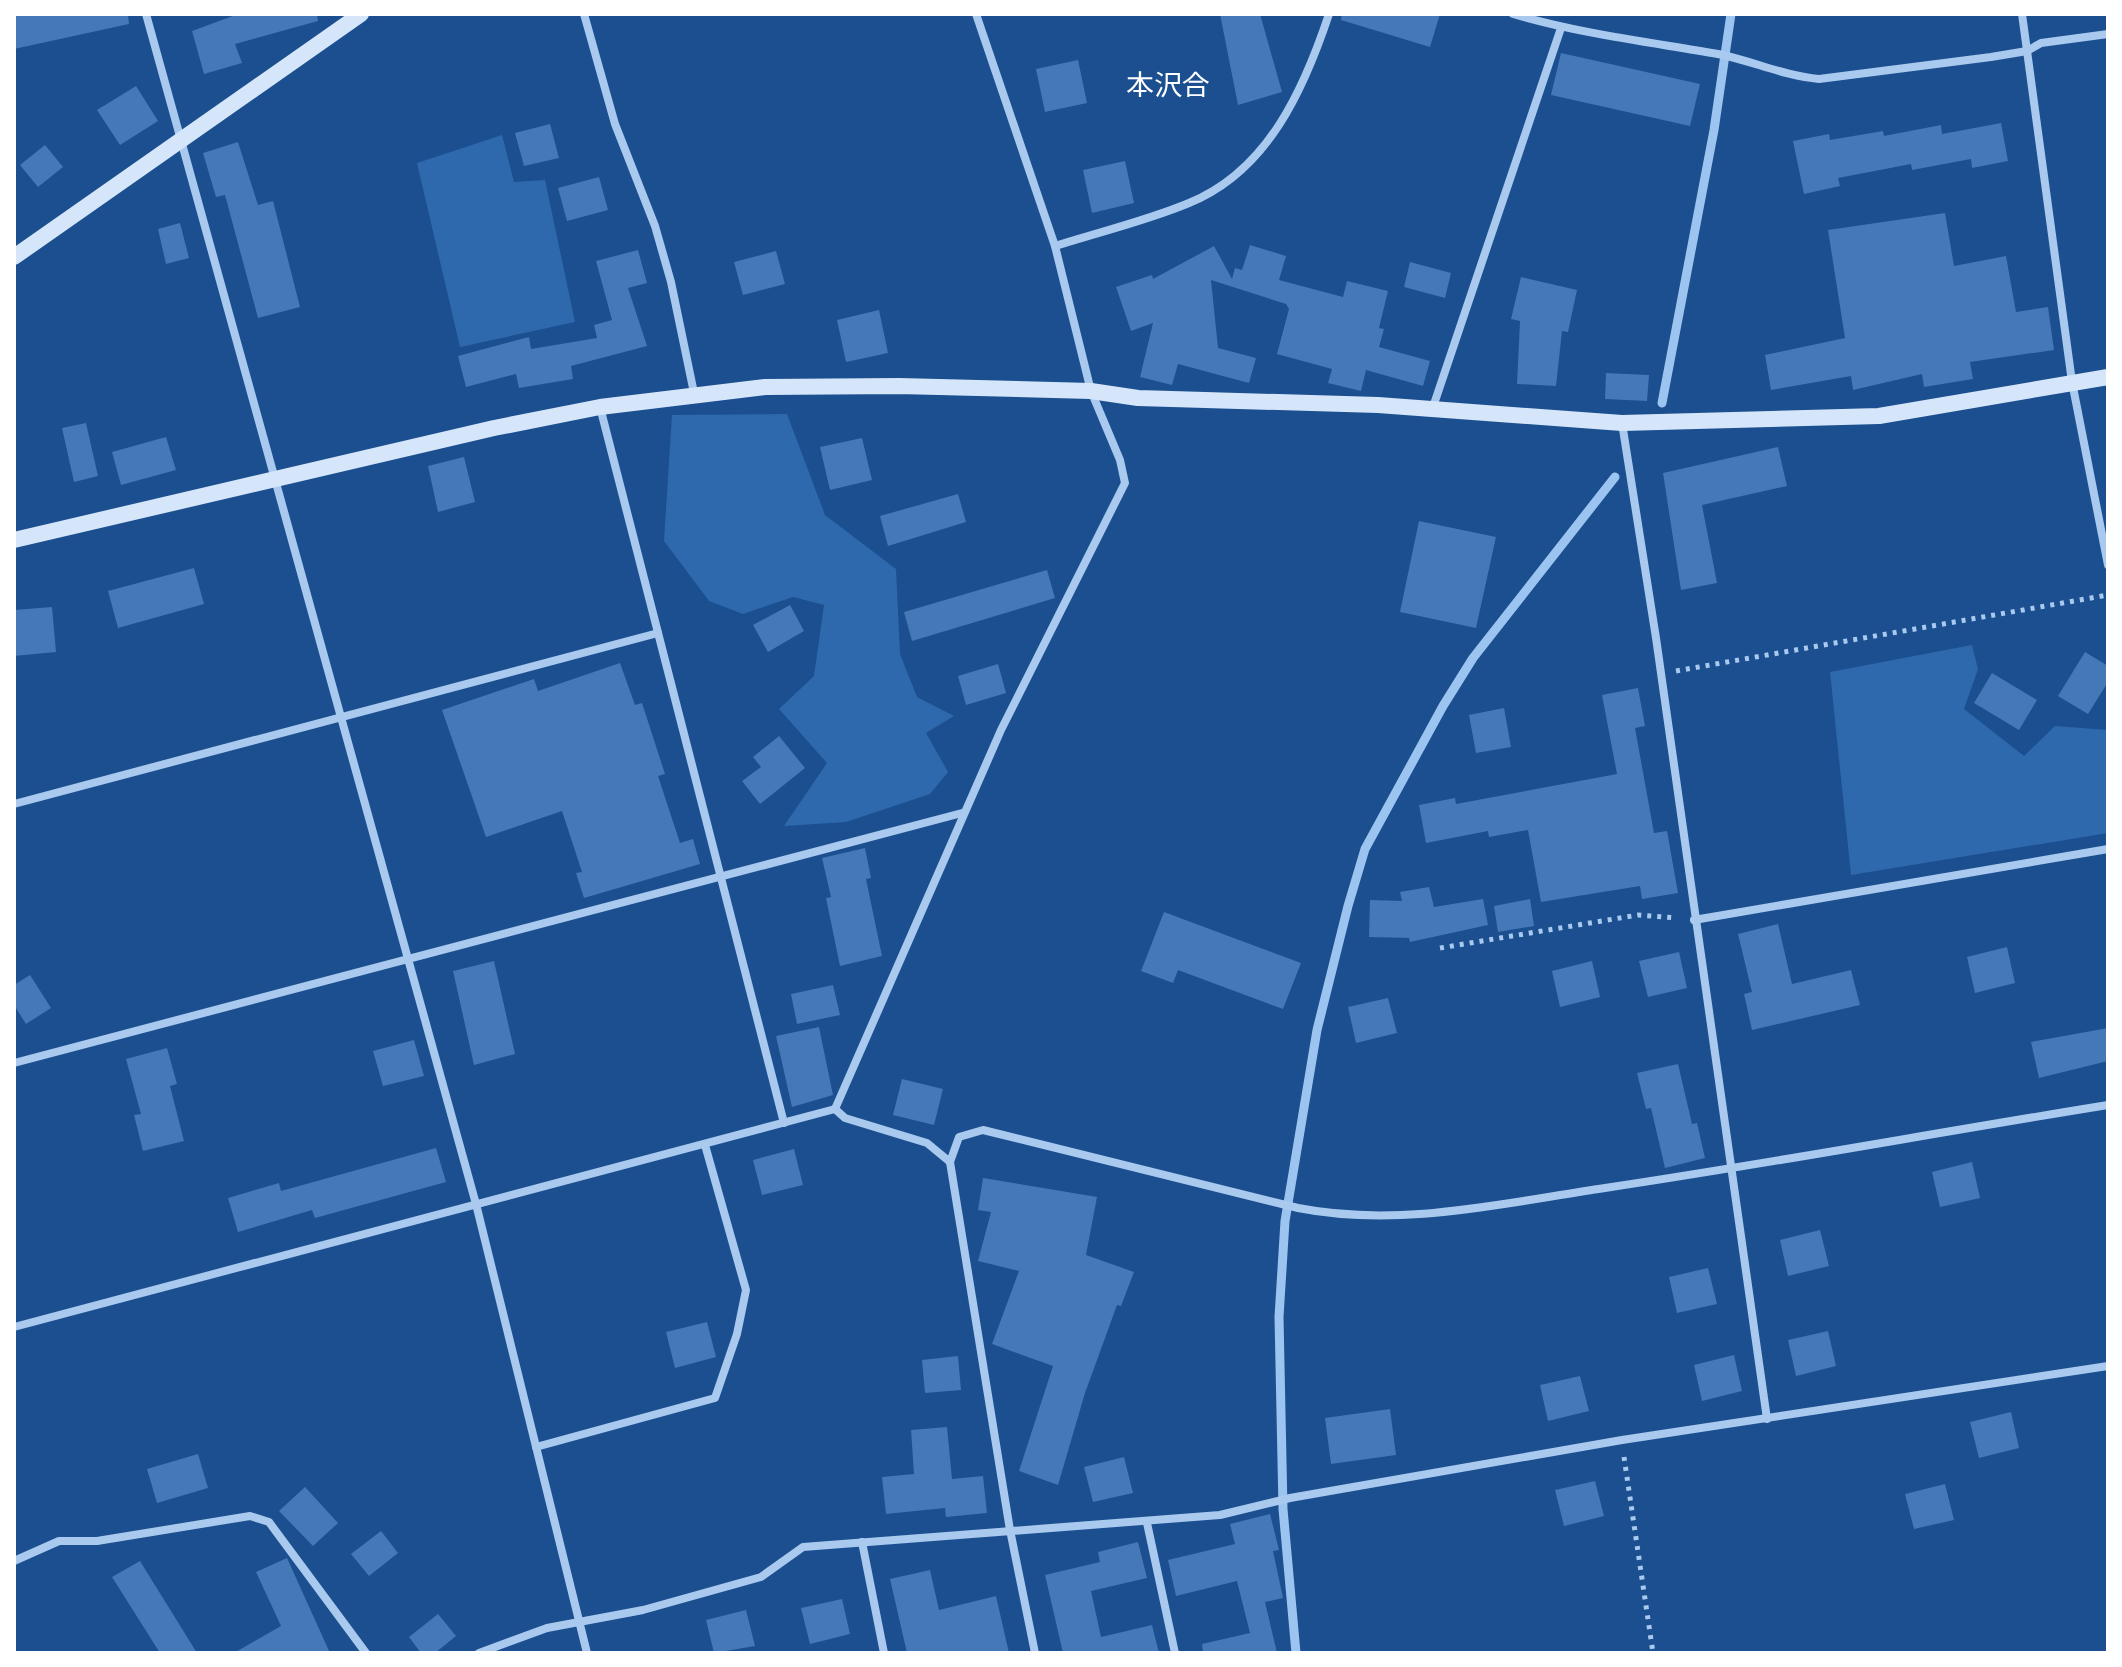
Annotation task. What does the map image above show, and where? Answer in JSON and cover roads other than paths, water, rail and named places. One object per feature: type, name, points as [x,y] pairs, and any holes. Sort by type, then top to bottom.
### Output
[{"type":"street","points":[[146,14],[405,959],[476,1204],[587,1653]]},
{"type":"street","points":[[14,257],[361,14]]},
{"type":"street","points":[[584,14],[615,124],[655,226],[671,282],[694,393]]},
{"type":"street","points":[[835,1109],[962,813],[1125,483],[1120,460],[1091,391],[1055,246],[977,14]]},
{"type":"street","points":[[1055,246],[1191,203],[1234,176],[1280,128],[1315,56],[1329,14]]},
{"type":"street","points":[[1513,14],[1561,28],[1721,55],[1793,77],[1819,79],[2027,51],[2041,43],[2108,34]]},
{"type":"street","points":[[2022,14],[2072,382],[2108,565]]},
{"type":"street","points":[[1431,411],[1561,28]]},
{"type":"street","points":[[14,540],[600,407],[694,393],[842,385],[1091,391],[1138,398],[1378,405],[1622,423],[1879,416],[2108,377]]},
{"type":"street","points":[[600,407],[784,1123]]},
{"type":"street","points":[[1622,423],[1767,1419]]},
{"type":"street","points":[[14,804],[658,633]]},
{"type":"street","points":[[14,1063],[962,813]]},
{"type":"street","points":[[1694,920],[2108,849]]},
{"type":"street","points":[[1035,1653],[1010,1530],[950,1162],[959,1137],[983,1130],[1335,1215],[1410,1217],[1733,1169],[2108,1105]]},
{"type":"street","points":[[14,1327],[835,1109]]},
{"type":"street","points":[[835,1109],[845,1118],[927,1143],[950,1162]]},
{"type":"street","points":[[536,1447],[715,1398],[737,1334],[746,1290],[705,1145]]},
{"type":"street","points":[[479,1653],[547,1628],[643,1610],[761,1577],[803,1547],[1010,1530],[1147,1523],[1273,1505],[1290,1498],[1622,1440],[2108,1366]]},
{"type":"street","points":[[14,1561],[59,1541],[97,1541],[250,1516],[269,1522],[366,1653]]},
{"type":"street","points":[[1147,1523],[1175,1653]]},
{"type":"street","points":[[862,1542],[884,1653]]},
{"type":"waterway","points":[[1662,403],[1714,130],[1731,14]]},
{"type":"waterway","points":[[1296,1653],[1283,1509],[1279,1317],[1285,1221],[1317,1030],[1348,906],[1365,849],[1443,706],[1473,658],[1615,477]]},
{"type":"district","name":"本沢合","points":[[1168,85]]}]
